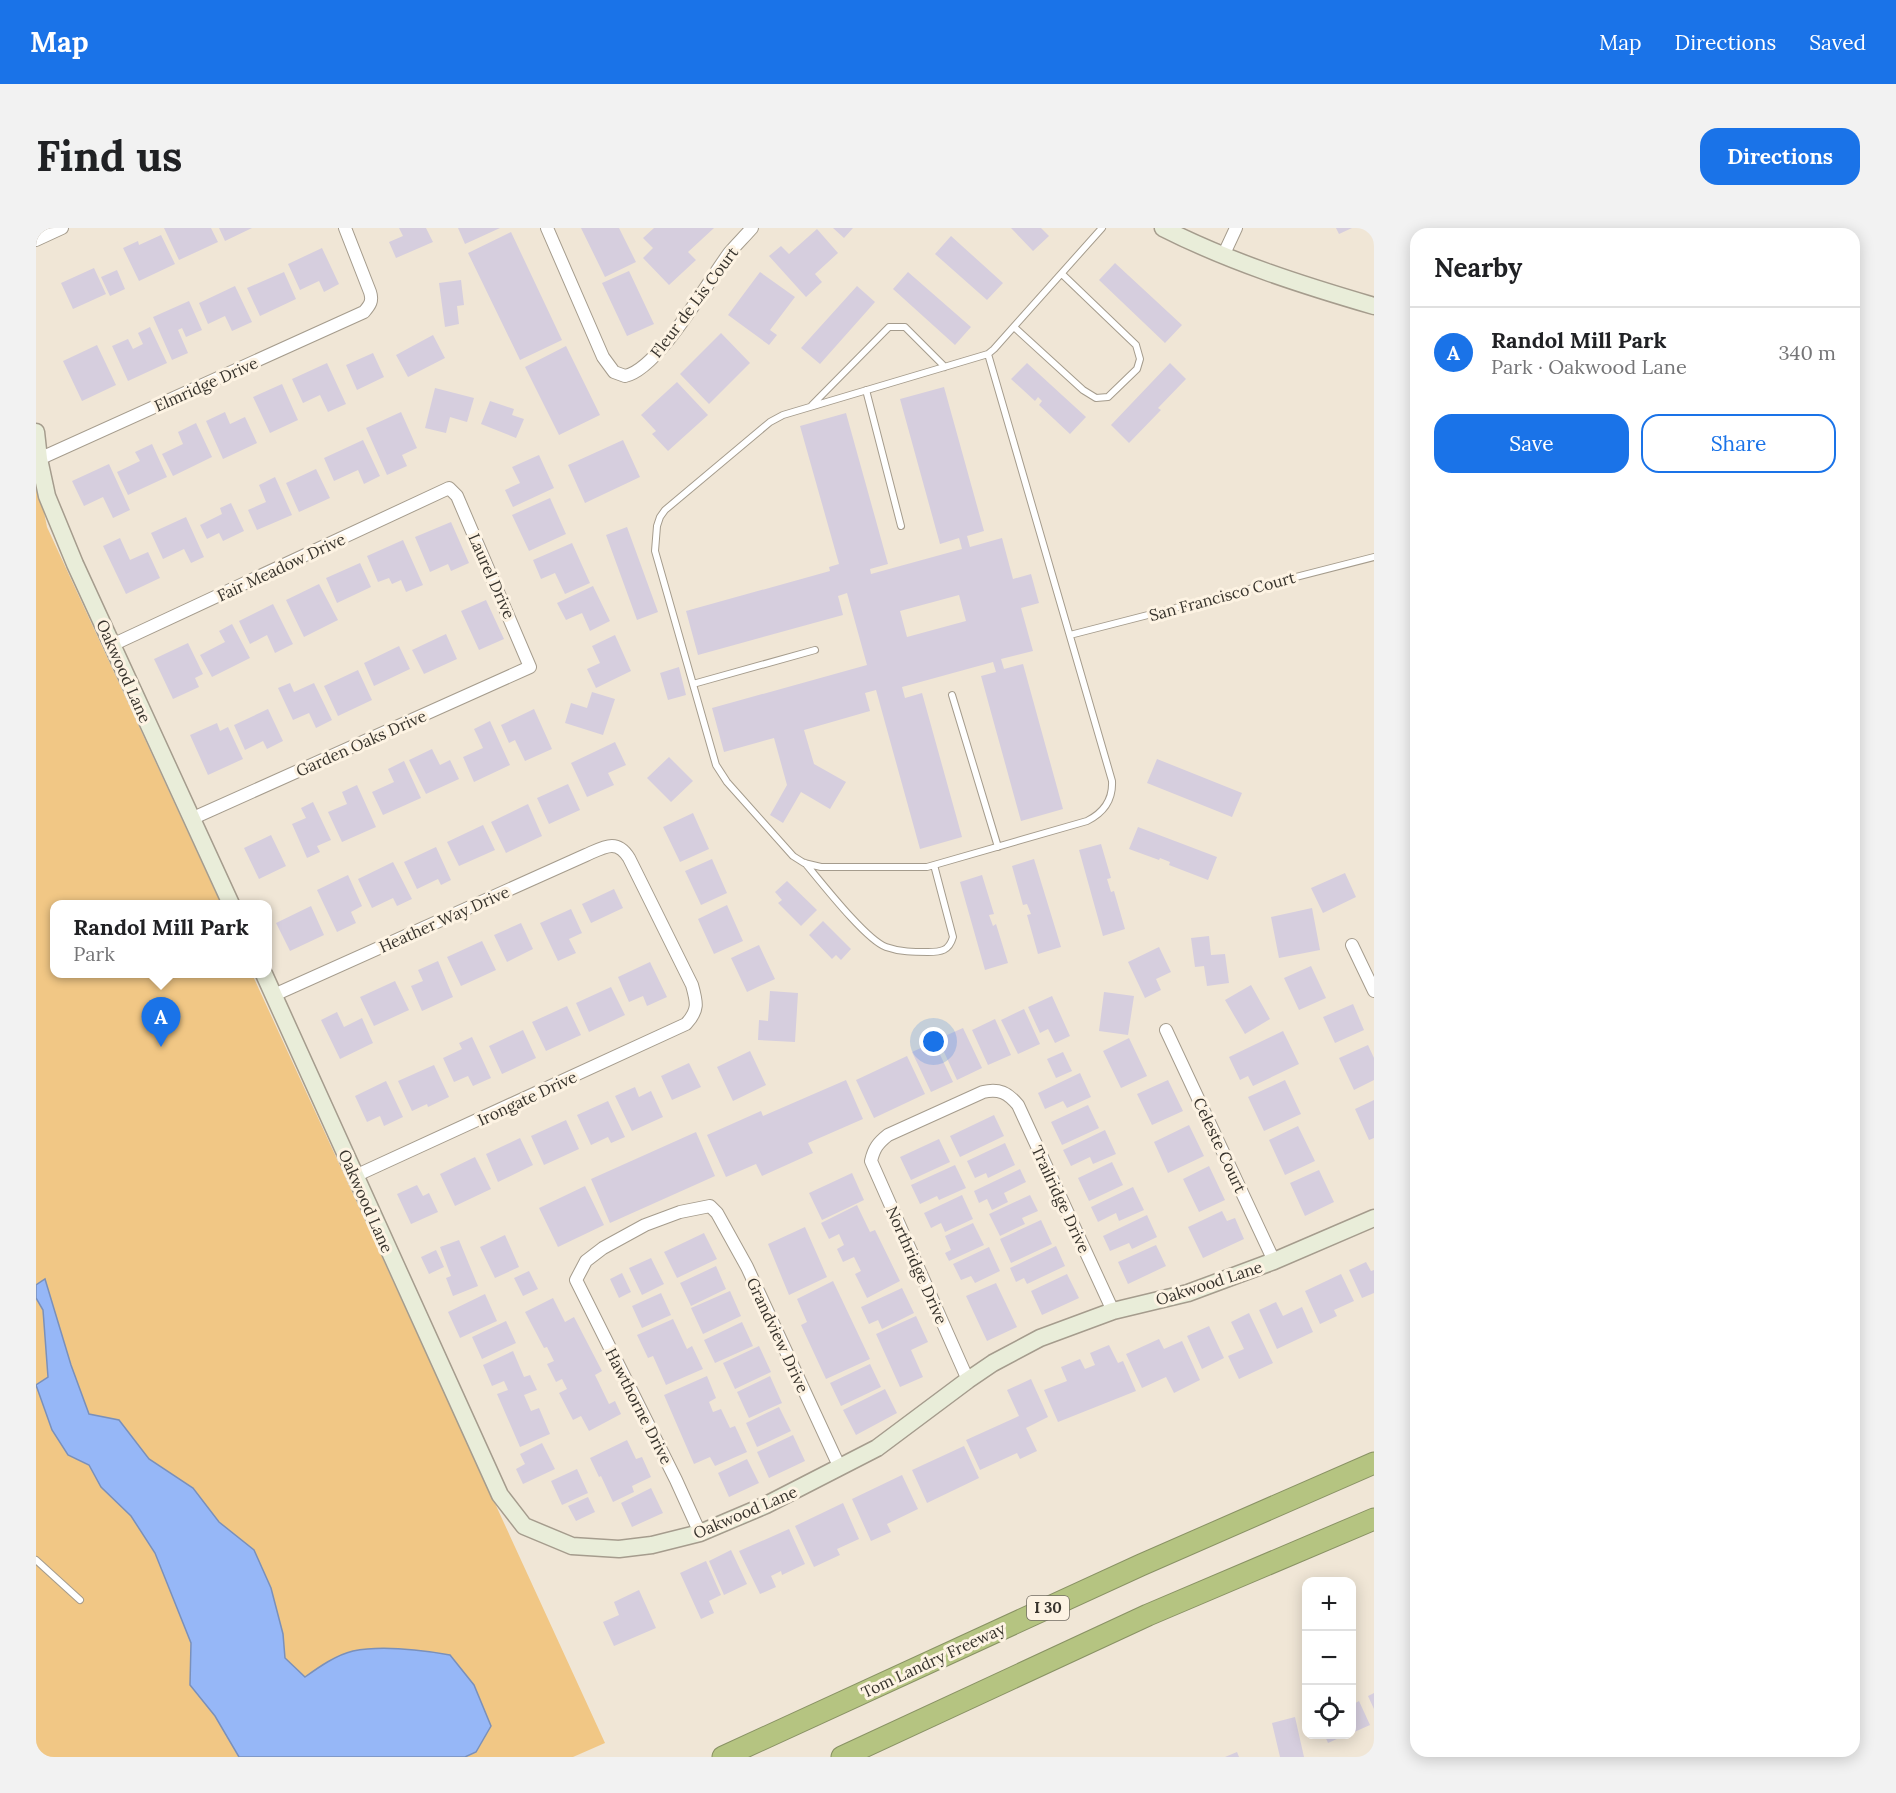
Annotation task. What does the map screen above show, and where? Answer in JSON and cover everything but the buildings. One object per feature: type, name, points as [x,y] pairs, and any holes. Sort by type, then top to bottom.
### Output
[{"type":"highway","name":"Tom Landry Freeway","points":[[723,1757],[1141,1565],[1374,1463]]},
{"type":"highway","points":[[842,1757],[1148,1615],[1374,1519]]},
{"type":"street","points":[[36,240],[62,228]]},
{"type":"street","name":"Elmridge Drive","points":[[39,459],[364,312],[372,298],[367,279],[345,228]]},
{"type":"street","name":"Fleur de Lis Court","points":[[547,228],[603,357],[614,372],[625,376],[650,360],[682,322],[731,251],[752,228]]},
{"type":"street","points":[[1163,228],[1223,256],[1297,284],[1374,306]]},
{"type":"street","points":[[1223,256],[1236,228]]},
{"type":"street","name":"Oakwood Lane","points":[[36,432],[47,496],[112,645],[229,900]]},
{"type":"street","name":"Fair Meadow Drive","points":[[112,645],[449,489]]},
{"type":"street","name":"Laurel Drive","points":[[449,489],[457,496],[530,667]]},
{"type":"street","name":"Garden Oaks Drive","points":[[191,819],[530,667]]},
{"type":"street","name":"Heather Way Drive","points":[[274,995],[593,852],[608,846],[616,846],[625,850],[692,985],[696,1004],[695,1014]]},
{"type":"street","points":[[1352,945],[1374,991]]},
{"type":"street","name":"Oakwood Lane","points":[[266,978],[500,1495],[524,1526],[572,1546],[620,1549],[652,1545],[700,1533],[766,1505],[877,1448],[968,1380],[1040,1338],[1113,1311],[1188,1293],[1274,1261],[1374,1218]]},
{"type":"street","name":"Irongate Drive","points":[[355,1176],[663,1035],[686,1024],[695,1014]]},
{"type":"street","name":"Celeste Court","points":[[1166,1029],[1274,1261]]},
{"type":"street","name":"Northridge Drive","points":[[968,1380],[876,1172],[872,1161],[873,1149],[888,1135],[983,1092],[993,1089],[1003,1092]]},
{"type":"street","name":"Trailridge Drive","points":[[1003,1092],[1018,1105],[1113,1311]]},
{"type":"street","name":"Hawthorne Drive","points":[[700,1533],[576,1280],[586,1261],[603,1248],[645,1226],[680,1212],[710,1206]]},
{"type":"street","name":"Grandview Drive","points":[[710,1206],[717,1213],[747,1267],[840,1468]]},
{"type":"lane","points":[[933,865],[953,937],[951,944],[947,949],[939,952],[904,952],[878,944],[804,863],[793,856],[727,782],[716,765],[655,551],[660,518],[665,510],[770,422],[811,407],[988,354],[1102,228]]},
{"type":"lane","points":[[1014,327],[1083,390],[1096,398],[1108,396],[1137,369],[1140,359],[1136,345],[1062,274]]},
{"type":"lane","points":[[811,407],[889,327],[905,327],[945,367]]},
{"type":"lane","points":[[804,863],[821,867],[927,867],[1087,821],[1101,811],[1110,797],[1112,781],[988,354]]},
{"type":"lane","points":[[866,390],[901,526]]},
{"type":"lane","name":"San Francisco Court","points":[[1070,636],[1374,556]]},
{"type":"lane","points":[[693,684],[816,651]]},
{"type":"lane","points":[[952,694],[998,847]]},
{"type":"lane","points":[[36,1560],[80,1600]]},
{"type":"shaded area","points":[[36,472],[47,527],[219,900],[50,900],[50,978],[254,978],[605,1743],[573,1757],[36,1757]]},
{"type":"water","points":[[45,1279],[71,1365],[89,1414],[119,1420],[149,1459],[193,1488],[219,1522],[254,1550],[271,1588],[283,1634],[285,1658],[305,1677],[334,1658],[365,1649],[389,1648],[450,1655],[474,1685],[491,1726],[476,1752],[465,1757],[239,1757],[215,1716],[190,1685],[191,1643],[155,1553],[131,1516],[101,1487],[89,1465],[68,1455],[52,1430],[36,1385],[48,1377],[43,1310],[36,1298],[36,1285]]},
{"type":"place","name":"Randol Mill Park","points":[[161,1047]]}]
